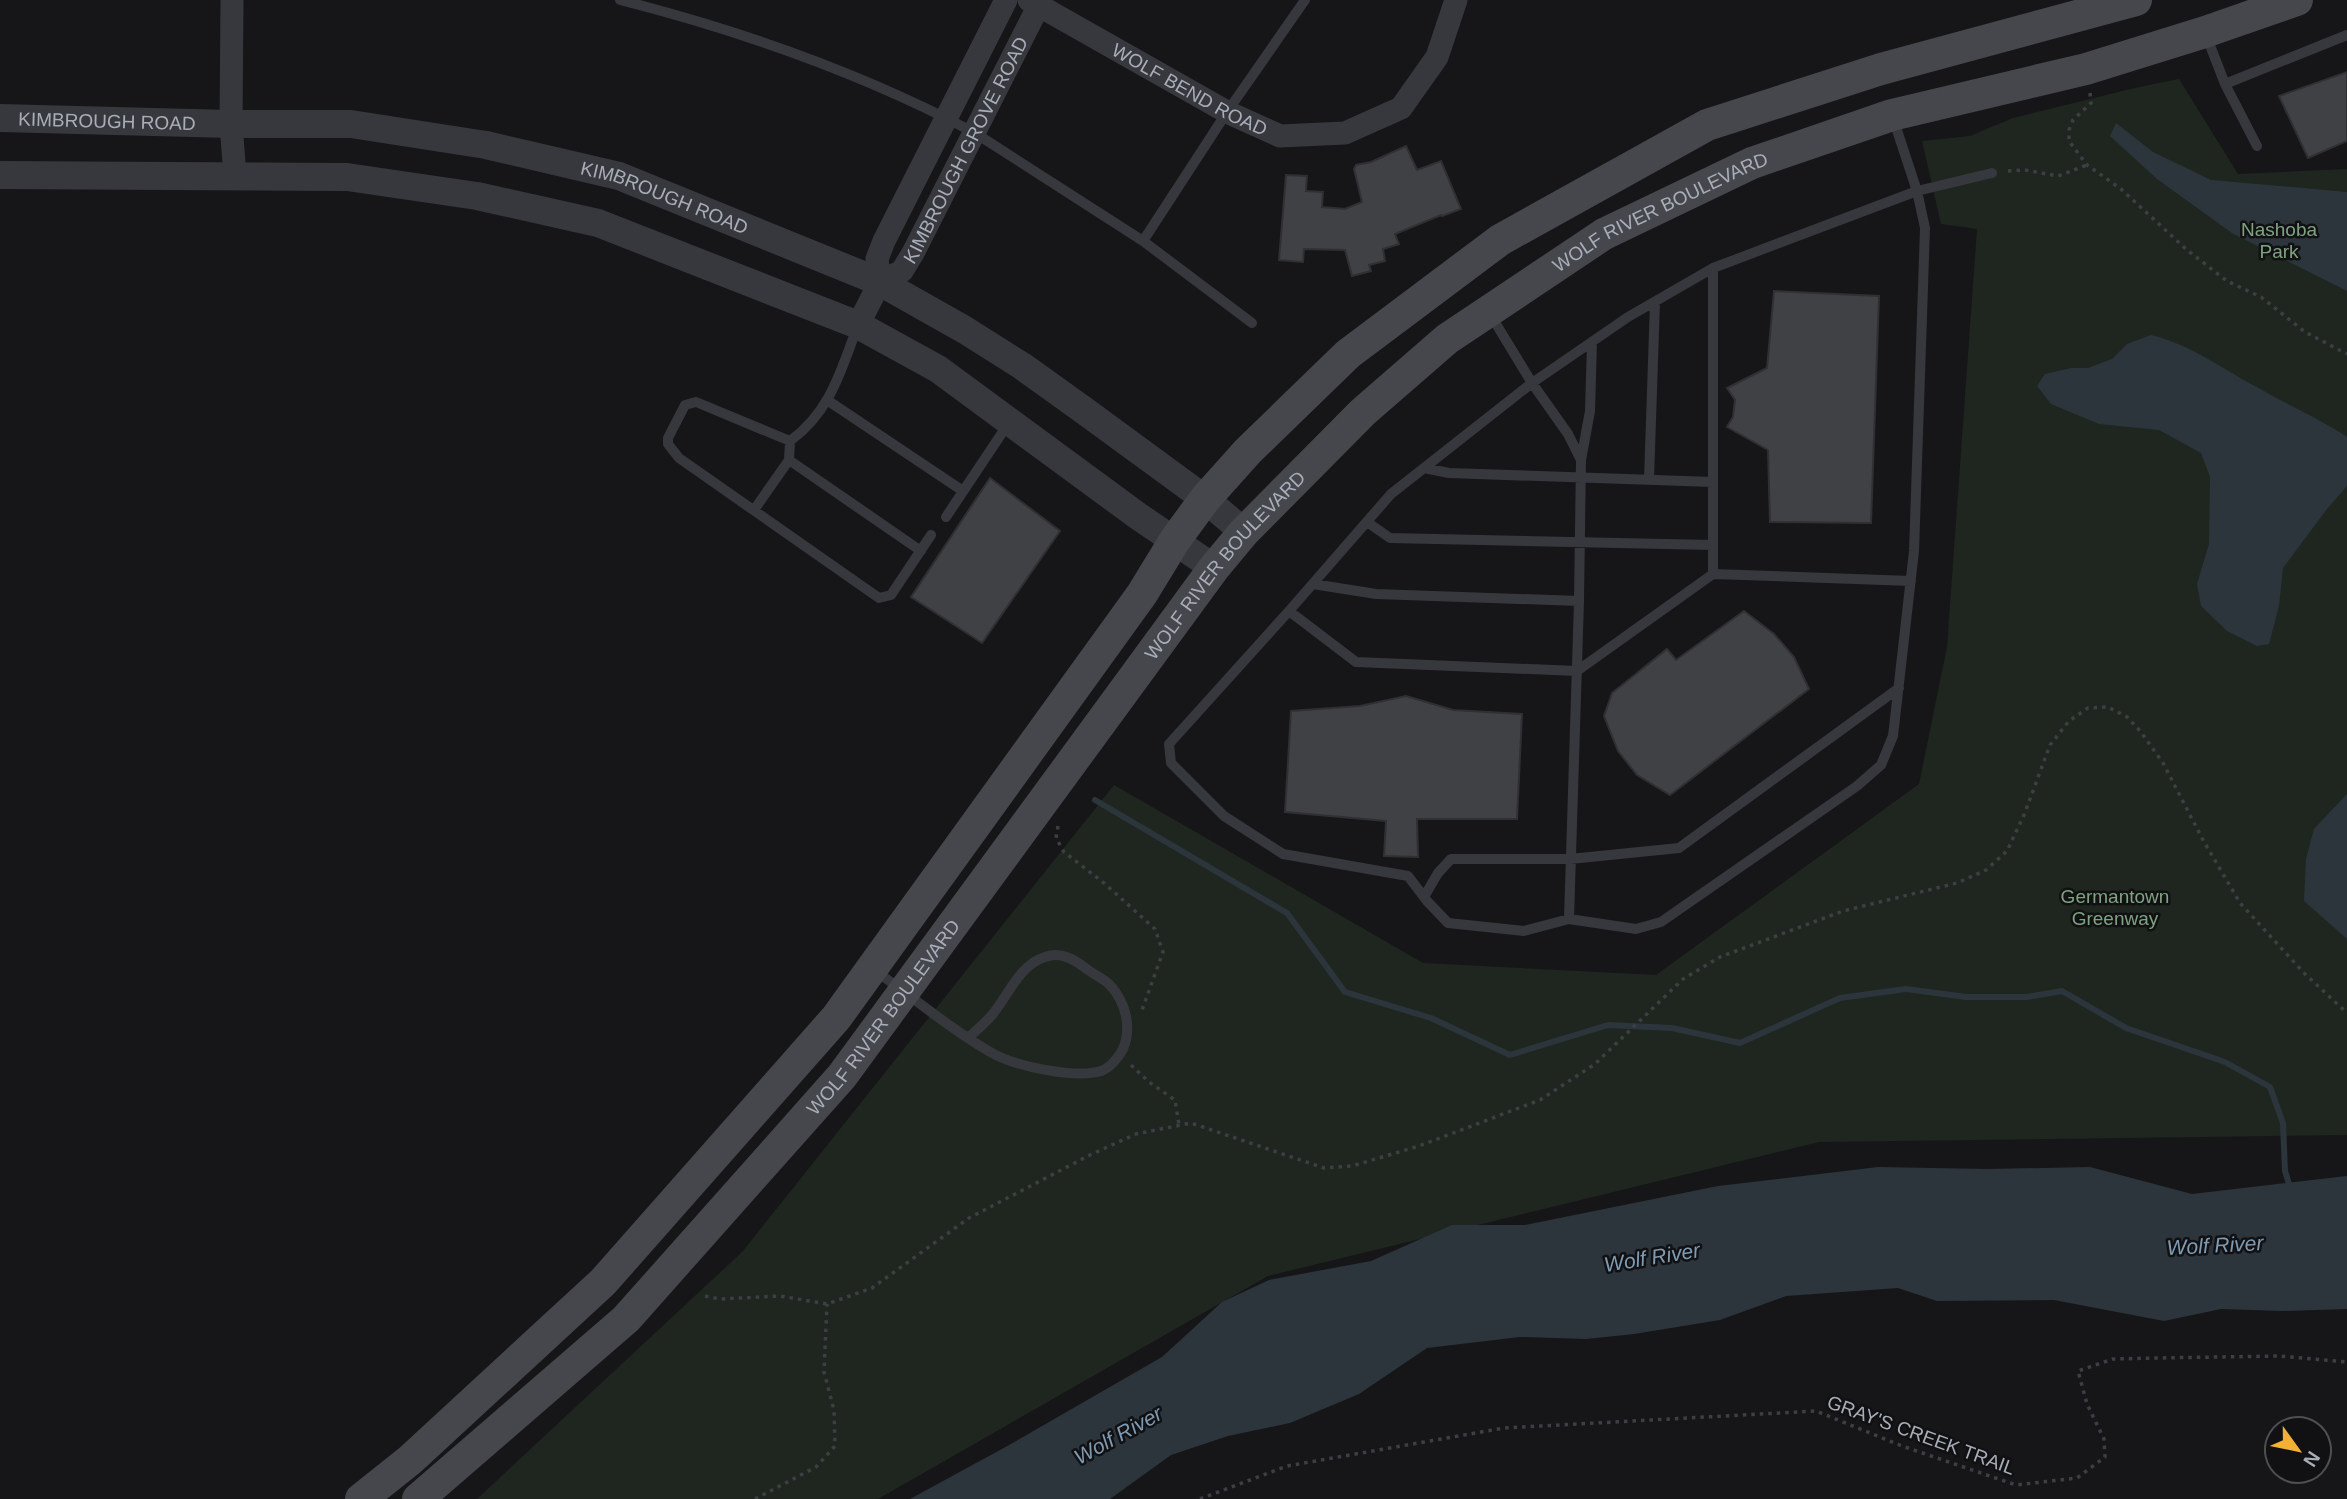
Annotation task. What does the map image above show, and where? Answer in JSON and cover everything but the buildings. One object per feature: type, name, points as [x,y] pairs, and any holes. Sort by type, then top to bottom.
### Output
[{"type":"main road","name":"WOLF RIVER BOULEVARD","points":[[361,1499],[410,1460],[603,1282],[836,1018],[1142,594],[1175,540],[1205,499],[1248,451],[1348,354],[1500,240],[1707,125],[1881,69],[2136,0]]},
{"type":"main road","name":"WOLF RIVER BOULEVARD","points":[[418,1499],[626,1319],[842,1076],[1214,568],[1244,531],[1363,412],[1447,339],[1604,234],[1752,163],[1892,116],[2085,69],[2206,32],[2297,0]]},
{"type":"street","points":[[232,0],[231,124],[235,176]]},
{"type":"street","name":"KIMBROUGH GROVE ROAD","points":[[858,325],[880,282],[877,259],[884,241],[1006,0]]},
{"type":"street","name":"WOLF BEND ROAD","points":[[1034,3],[1227,112],[1280,136],[1345,133],[1401,108],[1437,57],[1456,0]]},
{"type":"street","name":"KIMBROUGH GROVE ROAD","points":[[880,282],[902,271],[975,133],[1034,3]]},
{"type":"street","name":"KIMBROUGH ROAD","points":[[0,118],[351,124],[486,145],[618,176],[880,282],[965,330],[1022,366],[1205,499],[1244,531]]},
{"type":"street","points":[[0,175],[347,177],[477,196],[598,223],[858,325],[938,369],[1138,516],[1214,568]]},
{"type":"lane","points":[[620,0],[682,16],[819,63],[947,118],[975,133],[1143,241],[1252,323]]},
{"type":"lane","points":[[1143,241],[1227,112],[1305,0]]},
{"type":"lane","points":[[2206,32],[2225,84],[2257,146]]},
{"type":"lane","points":[[2225,84],[2347,35]]},
{"type":"lane","points":[[1892,116],[1917,191],[1925,228],[1912,581],[1893,736],[1881,765],[1857,786],[1661,922],[1636,929],[1569,919],[1524,930],[1448,923],[1408,876],[1283,854],[1224,816],[1171,763],[1169,744],[1391,495],[1532,383],[1592,342],[1713,268],[1917,191],[1992,173]]},
{"type":"lane","points":[[1713,268],[1713,574]]},
{"type":"lane","points":[[1649,479],[1655,302]]},
{"type":"lane","points":[[1489,311],[1532,383],[1568,434],[1581,460]]},
{"type":"lane","points":[[790,440],[808,428],[834,390],[858,325]]},
{"type":"lane","points":[[1569,919],[1581,460],[1590,411],[1592,342]]},
{"type":"lane","points":[[827,400],[963,491]]},
{"type":"lane","points":[[790,440],[696,402],[685,405],[668,438],[668,444],[679,458],[879,598],[891,596],[931,536]]},
{"type":"lane","points":[[946,517],[1009,422]]},
{"type":"lane","points":[[754,510],[789,460],[790,440]]},
{"type":"lane","points":[[789,460],[921,551]]},
{"type":"lane","points":[[1424,468],[1449,473],[1713,482]]},
{"type":"lane","points":[[1367,522],[1390,538],[1713,545]]},
{"type":"lane","points":[[1289,611],[1356,662],[1577,671],[1713,574],[1912,581]]},
{"type":"lane","points":[[1313,584],[1376,594],[1579,601]]},
{"type":"lane","points":[[1424,897],[1438,873],[1451,859],[1570,859],[1679,848],[1899,688]]},
{"type":"lane","points":[[872,969],[969,1037],[993,1053],[1023,1065],[1056,1071],[1101,1071],[1110,1066],[1121,1053],[1128,1033],[1125,1010],[1110,985],[1070,957],[1053,955],[1042,957],[1025,969],[992,1016],[969,1037]]},
{"type":"path","points":[[2085,69],[2091,103],[2073,120],[2069,141],[2087,165],[2121,189],[2187,250],[2227,281],[2261,297],[2305,332],[2347,354]]},
{"type":"path","points":[[1992,173],[2025,170],[2058,176],[2087,165]]},
{"type":"path","points":[[705,1296],[780,1296],[827,1304],[872,1289],[969,1219],[1079,1161],[1136,1135],[1191,1123],[1324,1168],[1352,1166],[1419,1146],[1540,1100],[1595,1064],[1683,979],[1720,957],[1843,911],[1956,883],[1986,870],[2007,851],[2024,815],[2050,745],[2069,721],[2088,708],[2108,707],[2127,717],[2164,763],[2203,841],[2240,903],[2304,973],[2347,1013]]},
{"type":"path","points":[[1059,823],[1056,838],[1063,852],[1104,883],[1156,929],[1163,952],[1142,1011]]},
{"type":"path","points":[[1125,1059],[1149,1082],[1175,1100],[1179,1125]]},
{"type":"path","points":[[755,1499],[816,1468],[835,1446],[834,1410],[824,1372],[827,1304]]},
{"type":"path","name":"GRAY'S CREEK TRAIL","points":[[1200,1499],[1287,1466],[1504,1428],[1816,1411],[1915,1451],[2016,1485],[2028,1484],[2077,1478],[2105,1457],[2104,1439],[2087,1404],[2078,1371],[2113,1359],[2280,1356],[2347,1362]]},
{"type":"green space","name":"Germantown Greenway","points":[[2179,79],[2238,174],[2347,169],[2347,1135],[1819,1142],[1268,1276],[878,1499],[477,1499],[742,1252],[1114,785],[1423,963],[1656,975],[1919,784],[1947,647],[1977,229],[1941,224],[1922,141],[1970,136],[2013,118]]},
{"type":"water","points":[[2116,123],[2153,152],[2211,180],[2347,192],[2347,291],[2232,233],[2157,179],[2110,136]]},
{"type":"water","points":[[2151,335],[2195,352],[2347,437],[2347,486],[2283,568],[2279,606],[2269,644],[2257,646],[2227,631],[2201,606],[2197,584],[2209,544],[2210,477],[2201,453],[2159,430],[2099,424],[2051,404],[2037,386],[2045,374],[2071,368],[2088,368],[2112,359],[2127,344]]},
{"type":"water","points":[[2347,794],[2347,939],[2304,901],[2306,859],[2314,829]]},
{"type":"water","name":"Wolf River","points":[[1878,1167],[2090,1167],[2192,1194],[2347,1176],[2347,1309],[2221,1309],[2164,1321],[2054,1300],[1937,1301],[1898,1288],[1786,1296],[1720,1320],[1634,1334],[1586,1339],[1520,1337],[1427,1348],[1359,1394],[1290,1423],[1228,1436],[1171,1455],[1110,1499],[910,1499],[1162,1357],[1222,1302],[1269,1280],[1371,1261],[1452,1225],[1525,1225],[1718,1186]]},
{"type":"waterway","points":[[1095,800],[1287,913],[1345,992],[1431,1018],[1510,1055],[1608,1025],[1672,1028],[1740,1043],[1840,998],[1906,989],[1966,997],[2027,997],[2062,991],[2126,1028],[2225,1062],[2270,1087],[2283,1123],[2285,1171],[2290,1187]]},
{"type":"park label","name":"Nashoba Park","points":[[2279,240]]}]
